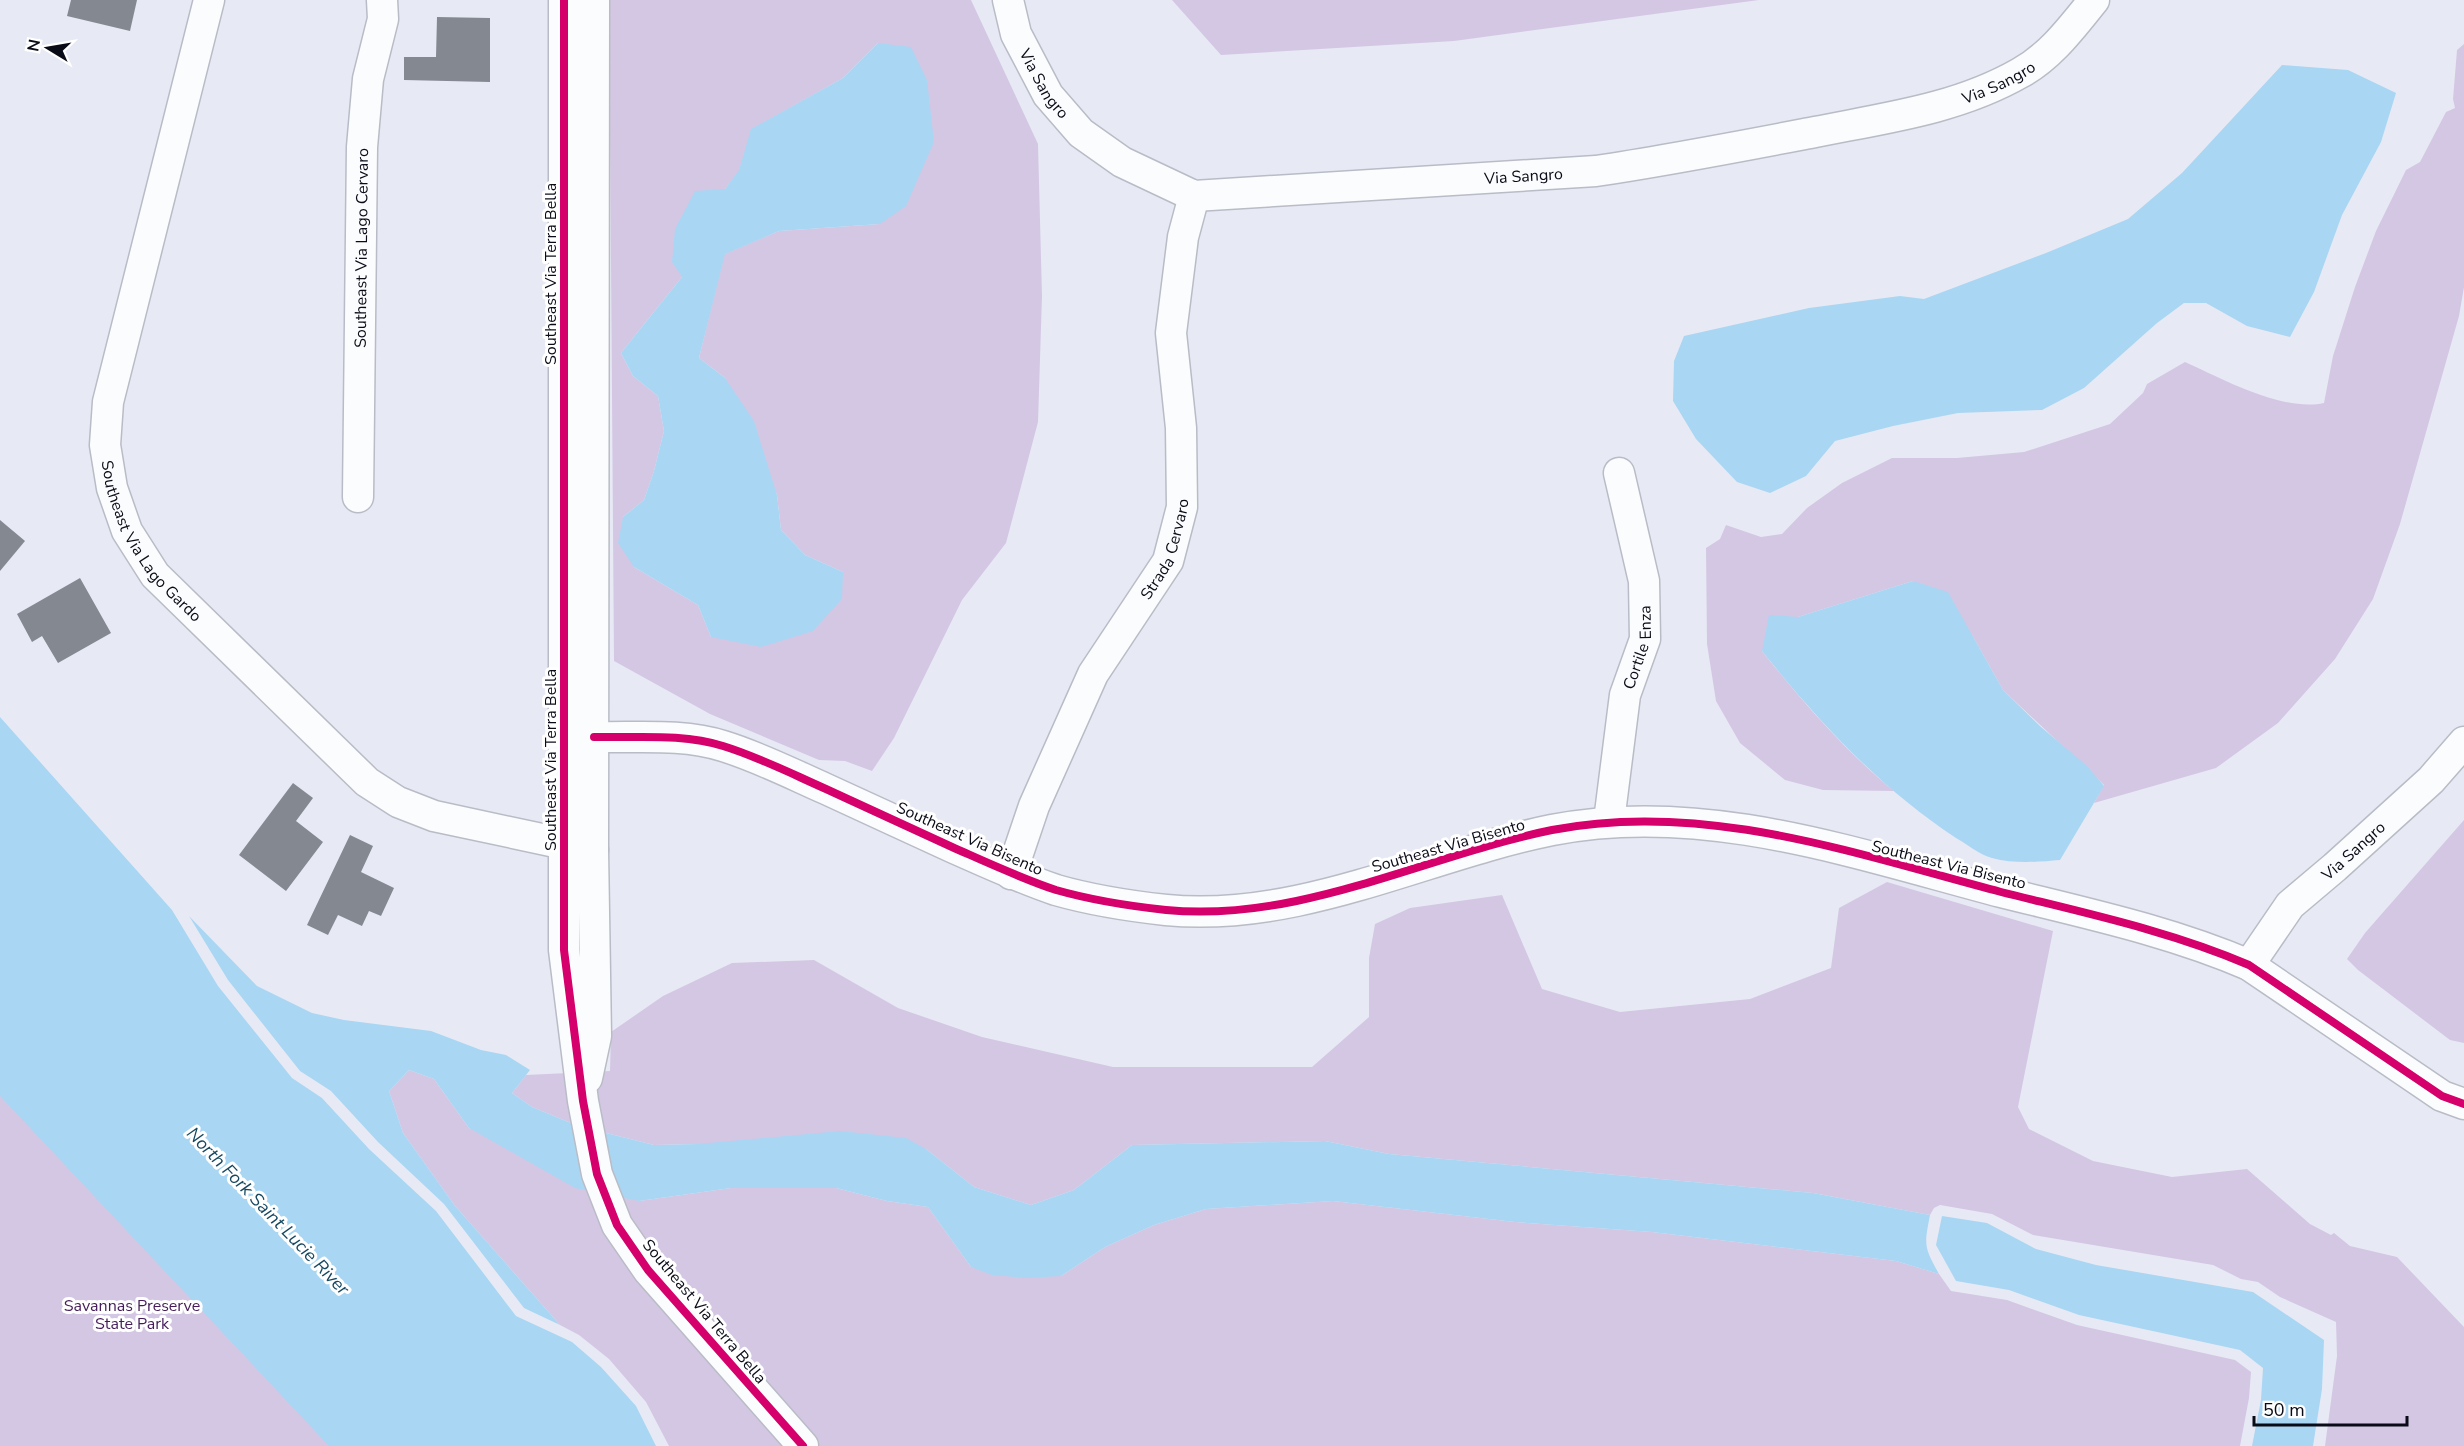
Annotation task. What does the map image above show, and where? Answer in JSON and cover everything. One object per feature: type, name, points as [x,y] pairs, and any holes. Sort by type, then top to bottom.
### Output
[{"type":"street","name":"Southeast Via Lago Gardo","points":[[209,0],[108,402],[105,445],[112,488],[127,531],[155,574],[367,782],[398,802],[434,816],[593,850]]},
{"type":"street","name":"Southeast Via Lago Cervaro","points":[[358,497],[362,137],[368,79],[382,19],[382,0]]},
{"type":"street","name":"Southeast Via Terra Bella","points":[[564,0],[564,950],[583,1101],[597,1174],[618,1225],[648,1270],[803,1446]]},
{"type":"street","name":"Southeast Via Terra Bella","points":[[583,1101],[596,1036],[593,850],[594,0]]},
{"type":"street","name":"Via Sangro","points":[[1008,0],[1016,34],[1048,95],[1081,133],[1122,162],[1194,196],[1596,171],[1657,162],[1912,113],[1964,100],[2021,73],[2056,46],[2094,0]]},
{"type":"street","name":"Strada Cervaro","points":[[1011,874],[1034,806],[1093,674],[1168,561],[1182,507],[1181,428],[1171,333],[1184,237],[1194,196]]},
{"type":"street","name":"Cortile Enza","points":[[1609,821],[1625,695],[1645,639],[1644,581],[1619,473]]},
{"type":"street","name":"Southeast Via Bisento","points":[[594,737],[675,738],[719,744],[766,762],[1011,874],[1057,890],[1113,903],[1171,910],[1240,909],[1309,899],[1550,831],[1609,821],[1705,824],[1788,837],[2164,933],[2249,965],[2442,1096],[2464,1104]]},
{"type":"street","name":"Via Sangro","points":[[2249,965],[2290,905],[2431,780],[2464,742]]},
{"type":"green space","points":[[609,0],[971,0],[1038,144],[1042,296],[1038,422],[1006,543],[962,600],[894,738],[872,771],[845,761],[819,760],[710,714],[614,661]],"holes":[[[878,43],[880,224],[779,231],[724,254],[699,358],[725,378],[777,495],[781,530],[805,555],[843,572],[711,637],[698,605],[634,567],[623,517],[644,500],[664,431],[658,396],[633,376],[621,353],[682,277],[725,189],[739,171],[752,129],[843,78]]]},
{"type":"green space","points":[[1172,0],[1759,0],[1454,41],[1221,55]]},
{"type":"green space","points":[[2464,44],[2464,287],[2459,316],[2400,524],[2373,599],[2335,659],[2278,723],[2216,768],[2094,803],[2104,785],[2003,690],[1972,635],[1913,581],[1798,617],[1762,651],[1824,724],[1894,791],[1823,790],[1785,780],[1740,743],[1716,701],[1707,644],[1706,548],[1720,539],[1726,525],[1761,537],[1782,534],[1807,508],[1842,483],[1892,458],[1957,458],[2024,452],[2110,424],[2143,393],[2147,384],[2185,362],[2235,385],[2272,398],[2308,405],[2324,403],[2333,356],[2376,231],[2406,170],[2420,162],[2446,112],[2455,108],[2453,99],[2457,50]]},
{"type":"green space","points":[[2464,820],[2464,1043],[2450,1040],[2358,970],[2347,959],[2365,933]]},
{"type":"green space","points":[[1887,882],[2053,931],[2018,1107],[2029,1129],[2093,1161],[2172,1177],[2247,1169],[2310,1224],[2331,1235],[2334,1233],[2350,1246],[2397,1257],[2464,1327],[2464,1446],[2325,1446],[2337,1356],[2336,1322],[2280,1297],[2258,1282],[2241,1279],[2213,1265],[2033,1235],[1992,1214],[1940,1205],[1934,1208],[1930,1215],[1813,1193],[1389,1154],[1325,1141],[1132,1145],[1074,1190],[1031,1205],[974,1187],[926,1149],[654,1145],[578,1126],[532,1107],[512,1093],[526,1075],[610,1071],[611,1032],[663,996],[732,963],[814,960],[898,1008],[982,1037],[1113,1067],[1312,1067],[1369,1017],[1369,958],[1375,924],[1410,908],[1502,895],[1542,989],[1620,1012],[1750,999],[1831,968],[1839,908]]},
{"type":"green space","name":"Savannas Preserve State Park","points":[[0,983],[441,1446],[0,1446]]},
{"type":"green space","points":[[409,1070],[434,1079],[469,1128],[639,1201],[731,1188],[836,1188],[887,1201],[928,1207],[971,1267],[1061,1276],[1105,1247],[1154,1225],[1206,1209],[1333,1201],[1515,1222],[1652,1232],[1896,1261],[1939,1274],[1951,1291],[2007,1300],[2077,1325],[2235,1360],[2251,1372],[2249,1398],[2240,1446],[669,1446],[646,1402],[609,1359],[579,1335],[560,1325],[455,1206],[403,1133],[389,1091]]},
{"type":"water","points":[[878,43],[911,47],[927,80],[934,142],[906,206],[880,224],[779,231],[725,254],[699,358],[725,378],[754,421],[777,495],[781,530],[805,555],[843,572],[842,599],[813,631],[761,647],[711,637],[698,605],[634,567],[618,543],[623,517],[644,500],[664,431],[658,396],[633,376],[621,353],[682,277],[672,262],[675,229],[695,191],[725,189],[739,170],[751,129],[843,78]]},
{"type":"water","points":[[2282,65],[2348,70],[2396,93],[2381,142],[2342,215],[2314,292],[2290,337],[2247,326],[2206,303],[2184,303],[2157,323],[2084,388],[2042,410],[1958,413],[1835,441],[1806,476],[1770,493],[1737,482],[1696,439],[1673,401],[1674,361],[1684,336],[1809,308],[1900,296],[1924,299],[2128,219],[2182,173]]},
{"type":"water","points":[[1913,581],[1948,592],[2003,690],[2041,727],[2087,766],[2104,786],[2060,860],[2017,862],[2000,860],[1983,854],[1956,838],[1902,798],[1852,752],[1805,703],[1762,651],[1769,615],[1798,617]]},
{"type":"water","name":"North Fork Saint Lucie River","points":[[0,717],[172,910],[218,986],[292,1078],[322,1098],[369,1149],[436,1211],[516,1316],[572,1342],[601,1367],[636,1406],[656,1446],[329,1446],[0,1096]]},
{"type":"water","points":[[189,916],[257,986],[312,1013],[344,1020],[431,1031],[481,1050],[506,1055],[530,1070],[512,1093],[532,1107],[578,1126],[654,1145],[698,1144],[840,1131],[906,1138],[926,1149],[974,1187],[1031,1205],[1074,1190],[1132,1145],[1325,1141],[1389,1154],[1813,1193],[1930,1215],[1927,1246],[1930,1258],[1939,1274],[1896,1261],[1652,1232],[1515,1222],[1333,1201],[1206,1209],[1154,1225],[1105,1247],[1061,1276],[1025,1278],[992,1275],[971,1267],[928,1207],[887,1201],[836,1188],[731,1188],[639,1201],[575,1188],[469,1128],[434,1079],[409,1070],[389,1091],[403,1133],[455,1206],[560,1325],[524,1308],[444,1204],[378,1142],[331,1091],[300,1071],[228,980]]},
{"type":"water","points":[[1942,1216],[1987,1223],[2036,1249],[2096,1265],[2253,1292],[2324,1340],[2322,1389],[2313,1446],[2252,1446],[2261,1400],[2263,1368],[2240,1350],[2079,1315],[2009,1290],[1956,1281],[1936,1245]]},
{"type":"building","points":[[71,0],[137,0],[130,31],[67,16]]},
{"type":"building","points":[[437,17],[490,18],[490,82],[404,80],[404,57],[436,57]]},
{"type":"building","points":[[0,520],[25,541],[0,571]]},
{"type":"building","points":[[80,578],[111,633],[58,663],[42,636],[32,642],[17,614]]},
{"type":"building","points":[[293,783],[313,798],[296,821],[323,842],[286,891],[239,855]]},
{"type":"building","points":[[350,835],[373,846],[361,872],[394,888],[381,916],[369,911],[362,926],[338,915],[328,935],[307,925]]},
{"type":"cycle path","points":[[564,0],[564,950],[583,1101],[597,1174],[617,1225],[648,1270],[803,1446]]},
{"type":"cycle path","points":[[594,737],[692,739],[723,746],[775,766],[1003,870],[1056,890],[1096,900],[1166,910],[1216,911],[1265,907],[1361,885],[1504,841],[1552,830],[1609,822],[1666,822],[1723,826],[1779,836],[1891,862],[2127,924],[2219,953],[2249,965],[2442,1096],[2464,1104]]}]
